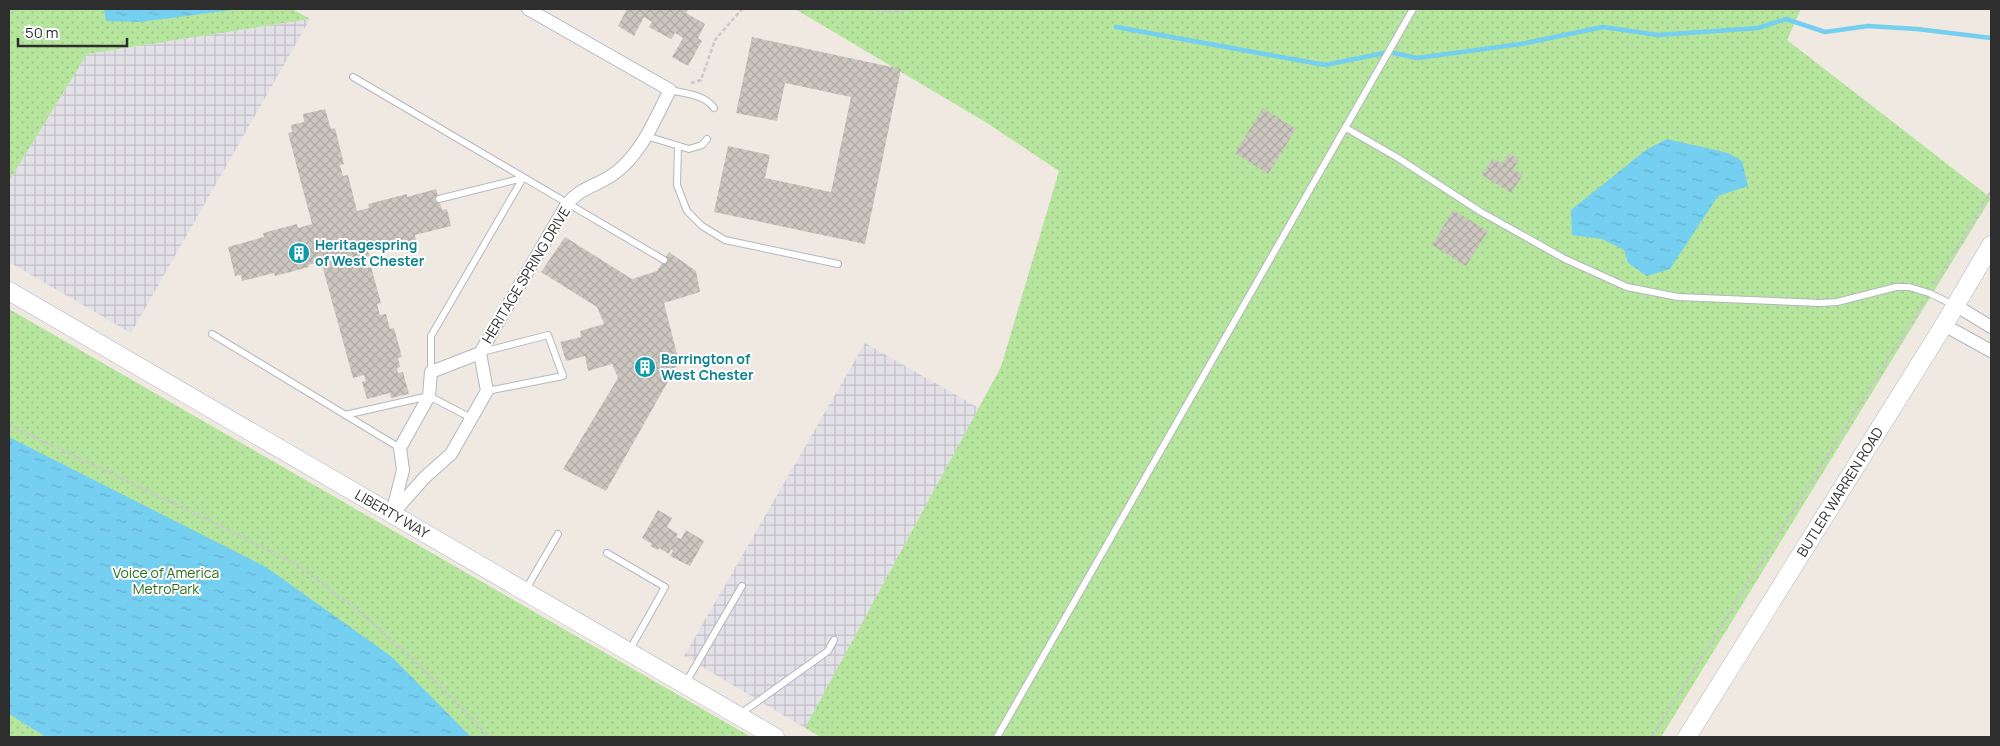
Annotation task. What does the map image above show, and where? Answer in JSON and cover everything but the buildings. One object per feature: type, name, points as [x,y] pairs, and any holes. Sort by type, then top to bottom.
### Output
[{"type":"main road","name":"BUTLER WARREN ROAD","points":[[1687,737],[1944,325],[1991,245]]},
{"type":"main road","name":"LIBERTY WAY","points":[[9,291],[775,737]]},
{"type":"street","points":[[528,9],[670,90]]},
{"type":"street","name":"HERITAGE SPRING DRIVE","points":[[431,372],[480,353],[567,204],[585,188],[616,173],[631,158],[646,136],[670,90]]},
{"type":"street","points":[[1955,305],[1991,327]]},
{"type":"street","points":[[1944,325],[1991,351]]},
{"type":"street","name":"HERITAGE SPRING DRIVE","points":[[480,353],[487,391]]},
{"type":"street","points":[[392,514],[403,470],[400,448],[429,396],[431,372]]},
{"type":"street","points":[[392,514],[425,477],[451,454],[487,391]]},
{"type":"lane","points":[[997,737],[1413,9]]},
{"type":"lane","points":[[353,77],[664,260]]},
{"type":"lane","points":[[670,90],[700,97],[708,101],[714,108]]},
{"type":"lane","points":[[1346,128],[1398,158],[1481,212],[1565,259],[1627,287],[1678,297],[1820,303],[1837,302],[1896,287],[1909,287],[1929,293],[1955,305]]},
{"type":"lane","points":[[646,136],[690,149],[702,145],[706,139]]},
{"type":"lane","points":[[678,146],[677,185],[687,211],[702,226],[725,240],[838,264]]},
{"type":"lane","points":[[439,199],[523,178]]},
{"type":"lane","points":[[431,372],[431,336],[523,178]]},
{"type":"lane","points":[[212,334],[400,448]]},
{"type":"lane","points":[[480,353],[548,335],[563,376],[487,391]]},
{"type":"lane","points":[[345,415],[429,396],[471,418]]},
{"type":"lane","points":[[525,592],[558,534]]},
{"type":"lane","points":[[607,553],[665,587],[629,652]]},
{"type":"lane","points":[[684,685],[742,586]]},
{"type":"lane","points":[[738,716],[828,651],[834,640]]},
{"type":"path","points":[[670,90],[701,80],[715,40],[742,9]]},
{"type":"path","points":[[876,9],[895,12],[906,9]]},
{"type":"path","points":[[1652,737],[1991,191]]},
{"type":"path","points":[[9,425],[217,524],[298,565],[367,618],[413,659],[490,737]]},
{"type":"shaded area","points":[[310,19],[131,333],[9,262],[9,181],[87,54]]},
{"type":"shaded area","points":[[865,343],[979,408],[805,728],[684,656]]},
{"type":"green space","points":[[9,9],[292,9],[310,19],[87,54],[9,181]]},
{"type":"green space","points":[[795,9],[1801,9],[1787,40],[1991,198],[1661,737],[821,737],[805,728],[1001,367],[1059,171],[987,123]]},
{"type":"green space","name":"Voice of America MetroPark","points":[[9,309],[751,737],[9,737]]},
{"type":"water","points":[[104,9],[239,9],[140,22],[106,21]]},
{"type":"water","points":[[1667,139],[1728,153],[1742,161],[1748,186],[1718,196],[1670,269],[1647,276],[1628,263],[1624,250],[1602,239],[1572,235],[1571,210],[1646,150]]},
{"type":"water","points":[[9,437],[266,567],[392,657],[471,737],[46,737],[9,714]]},
{"type":"waterway","points":[[1116,27],[1325,65],[1389,52],[1417,58],[1521,44],[1603,27],[1658,35],[1758,28],[1786,19],[1825,32],[1868,26],[1917,29],[1991,38]]},
{"type":"place","name":"Heritagespring of West Chester","points":[[299,253]]},
{"type":"place","name":"Barrington of West Chester","points":[[645,367]]}]
